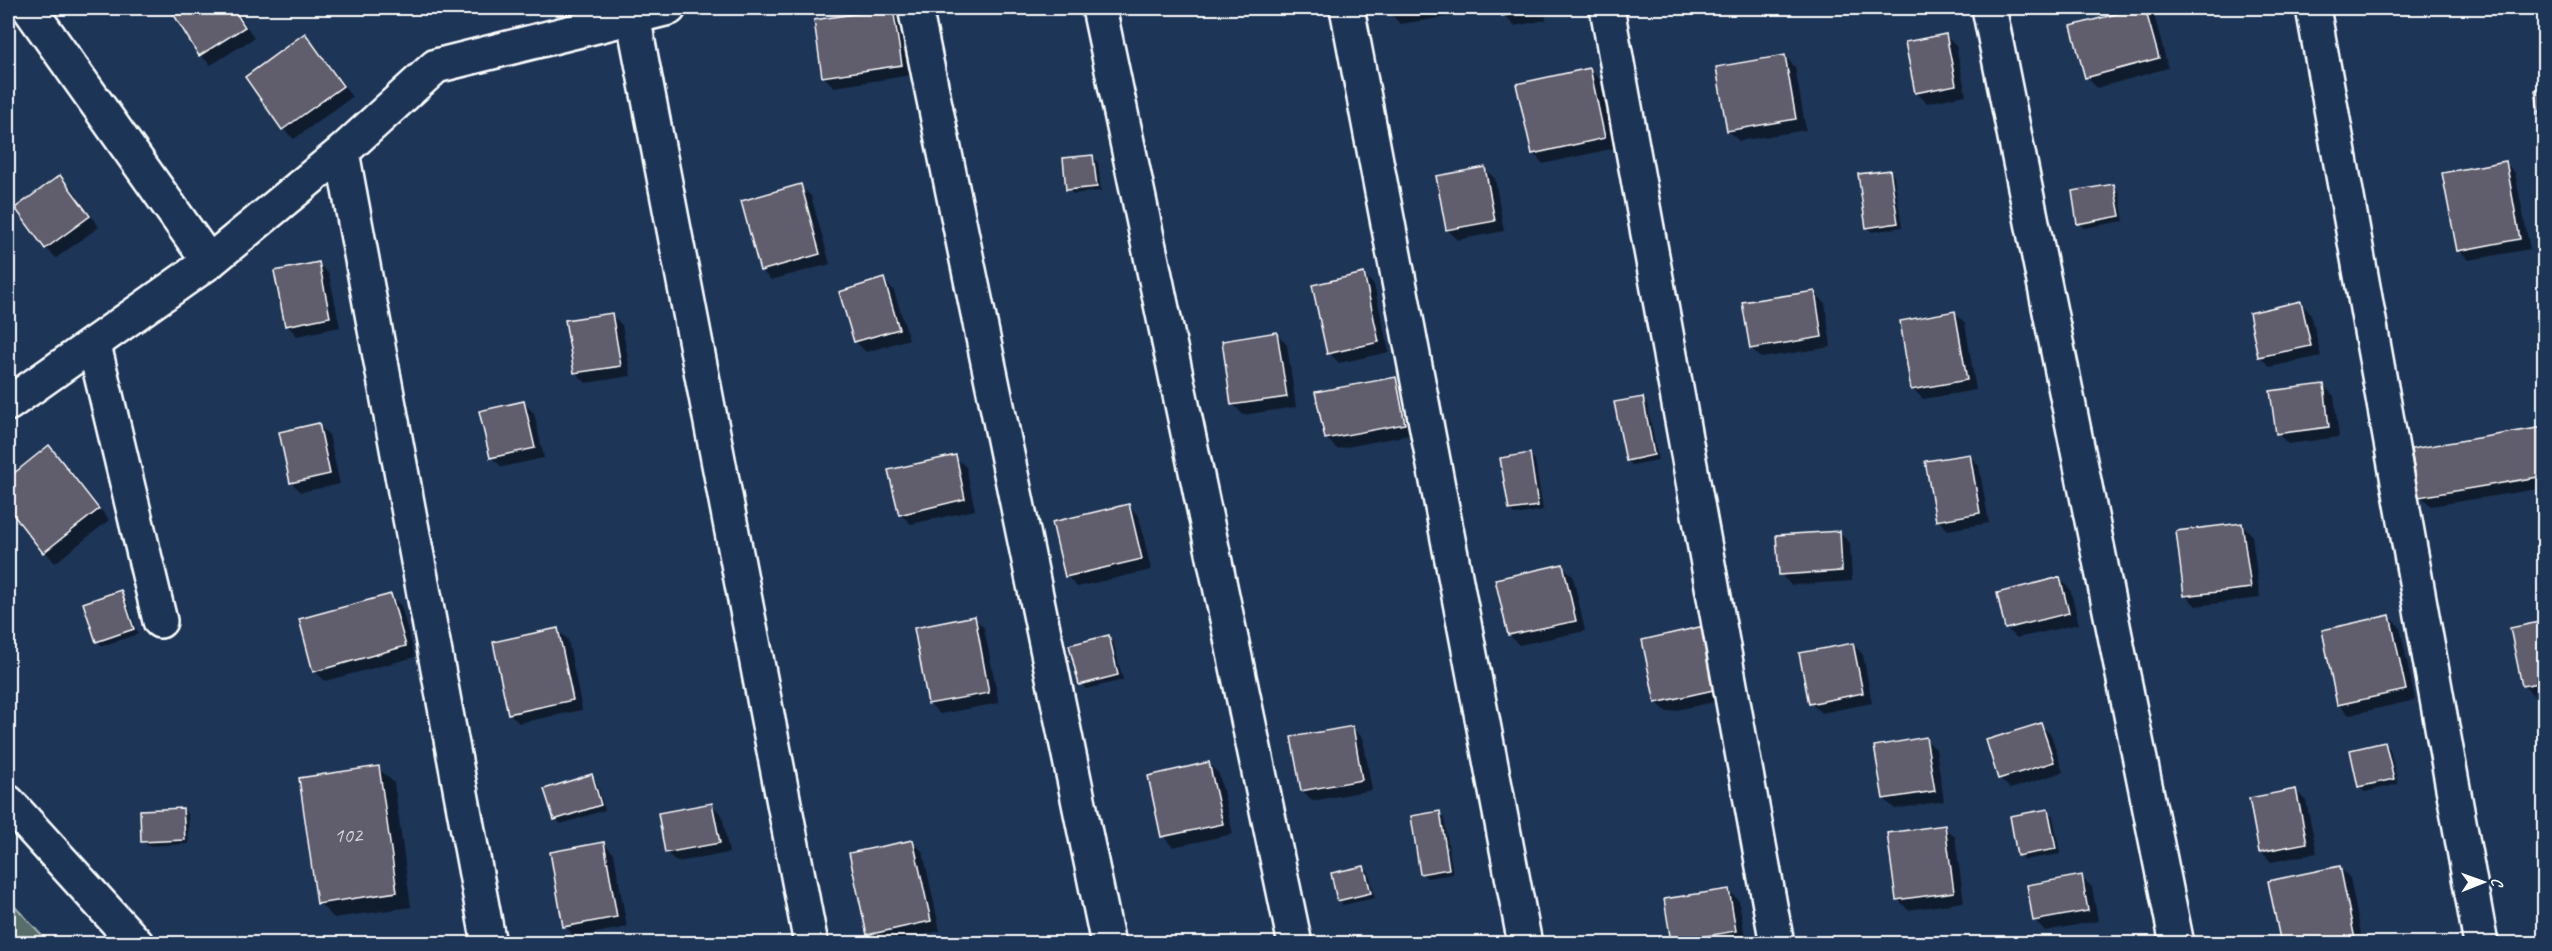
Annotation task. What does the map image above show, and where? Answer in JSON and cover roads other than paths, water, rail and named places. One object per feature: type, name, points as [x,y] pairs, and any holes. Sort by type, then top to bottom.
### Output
[{"type":"street","points":[[29,8],[209,261]]},
{"type":"street","points":[[8,404],[209,261],[342,152],[436,66],[669,8]]},
{"type":"street","points":[[915,8],[1108,944]]},
{"type":"street","points":[[1099,8],[1295,944]]},
{"type":"street","points":[[1347,8],[1525,944]]},
{"type":"street","points":[[1607,8],[1777,944]]},
{"type":"street","points":[[1989,8],[2177,944]]},
{"type":"street","points":[[2313,8],[2481,944]]},
{"type":"street","points":[[633,16],[812,944]]},
{"type":"street","points":[[342,152],[489,944]]},
{"type":"street","points":[[94,345],[160,621]]},
{"type":"street","points":[[8,802],[137,944]]}]
